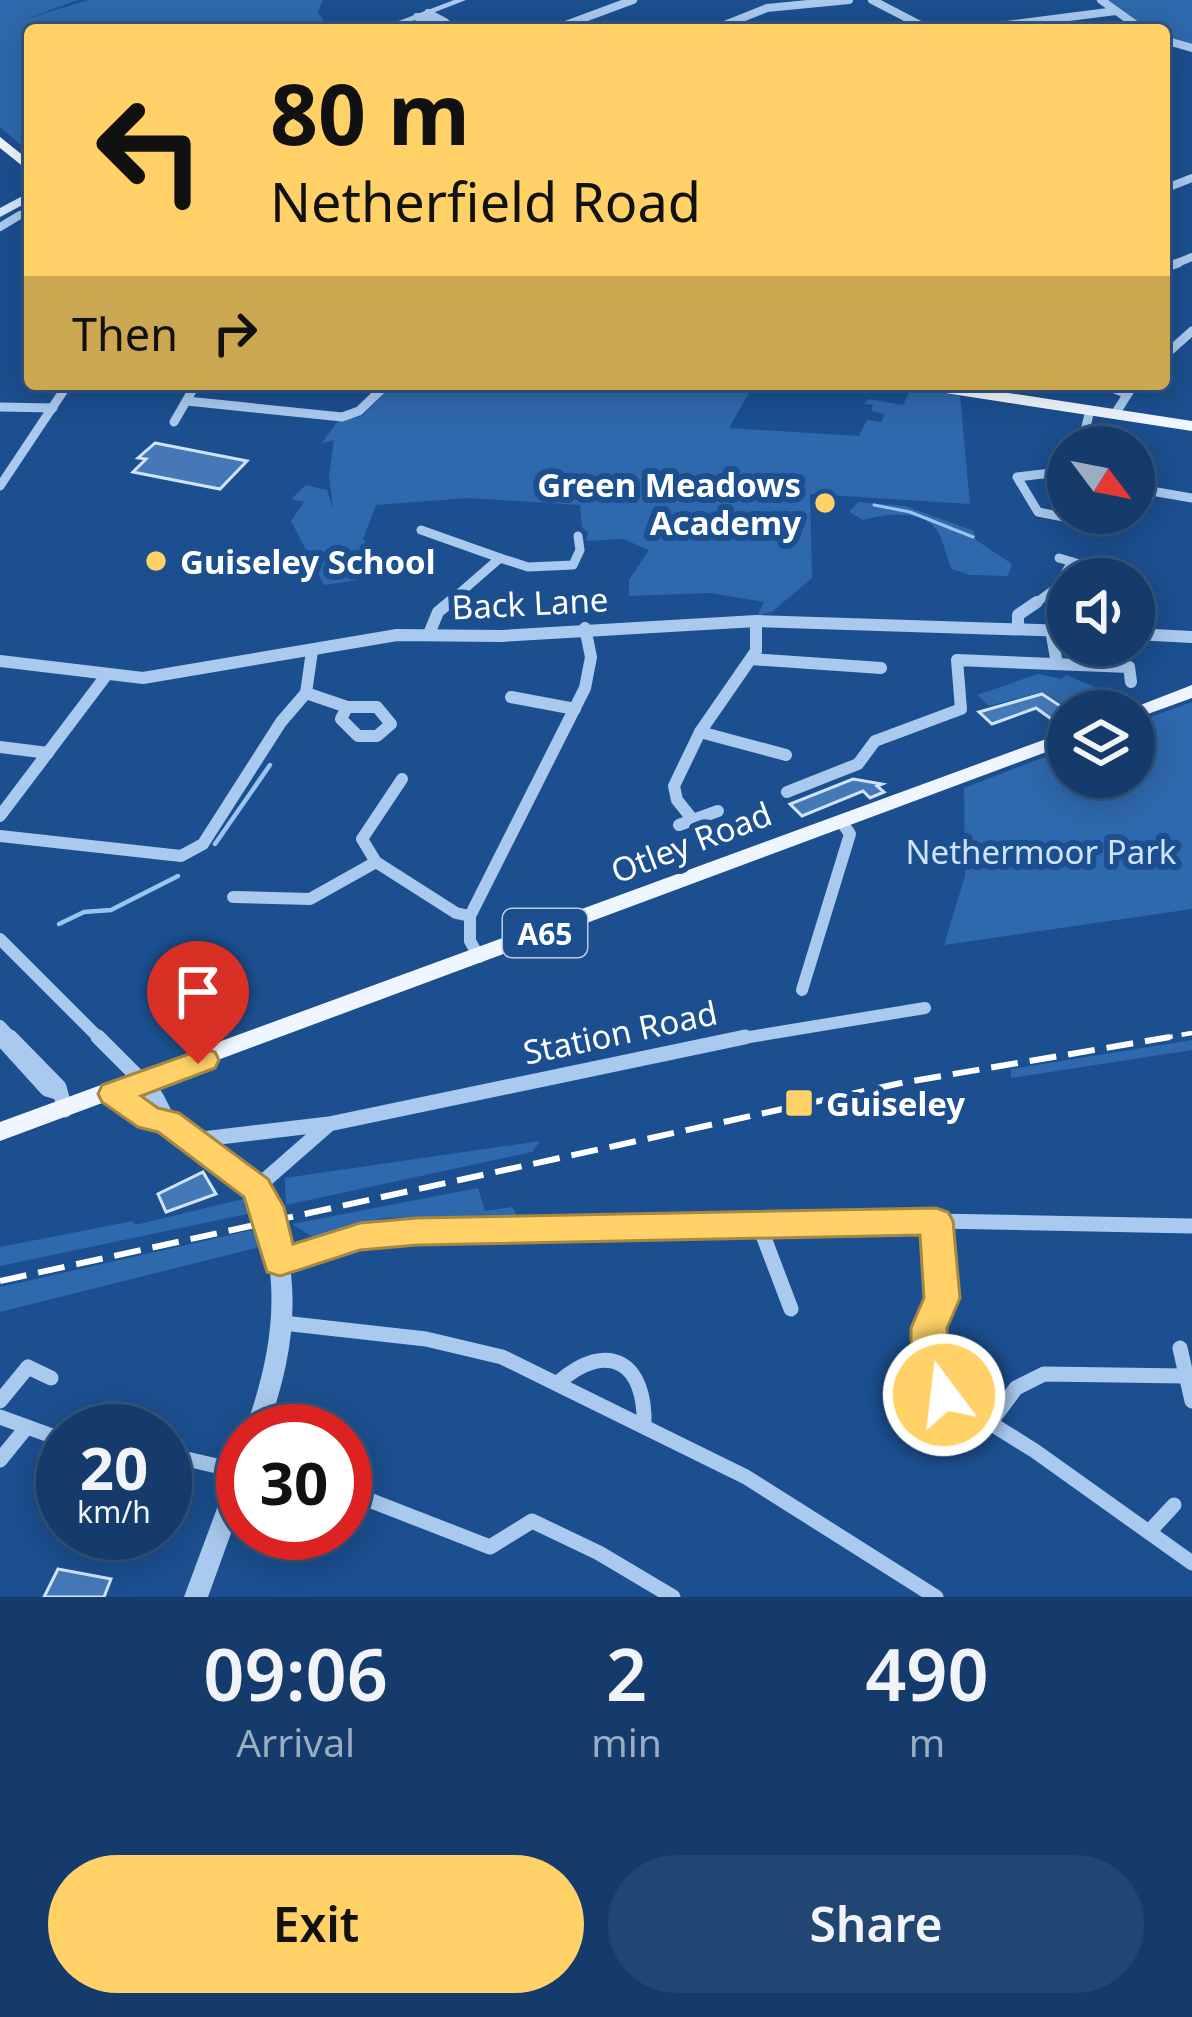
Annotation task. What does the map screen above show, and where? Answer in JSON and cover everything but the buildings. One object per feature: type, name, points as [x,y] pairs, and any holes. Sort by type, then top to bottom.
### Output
[{"type":"main road","points":[[0,141],[24,161]]},
{"type":"main road","points":[[958,390],[1192,426]]},
{"type":"main road","points":[[1155,704],[1192,691]]},
{"type":"main road","name":"Otley Road","points":[[0,1132],[61,1101],[114,1094],[1047,745]]},
{"type":"street","points":[[397,24],[462,0]]},
{"type":"street","points":[[567,24],[633,0]]},
{"type":"street","points":[[746,0],[767,8]]},
{"type":"street","points":[[727,24],[767,8],[849,0]]},
{"type":"street","points":[[872,0],[918,24]]},
{"type":"street","points":[[1101,0],[1134,24]]},
{"type":"street","points":[[1007,24],[1116,11]]},
{"type":"street","points":[[423,15],[447,24]]},
{"type":"street","points":[[1035,20],[1040,24]]},
{"type":"street","points":[[0,227],[20,215]]},
{"type":"street","points":[[1186,259],[1192,267]]},
{"type":"street","points":[[0,485],[64,390]]},
{"type":"street","points":[[174,422],[193,390]]},
{"type":"street","points":[[187,401],[342,417],[358,412],[382,390]]},
{"type":"street","points":[[1114,414],[1129,390]]},
{"type":"street","points":[[1,404],[53,408]]},
{"type":"street","points":[[1086,426],[1090,410]]},
{"type":"street","points":[[1047,473],[1017,477],[1039,512],[1047,514]]},
{"type":"street","points":[[1155,492],[1192,498]]},
{"type":"street","points":[[450,539],[464,528]]},
{"type":"street","points":[[421,530],[528,567],[573,565],[586,573]]},
{"type":"street","points":[[573,565],[580,550],[578,536]]},
{"type":"street","points":[[429,634],[438,612],[500,558]]},
{"type":"street","points":[[1018,629],[1018,615],[1047,595]]},
{"type":"street","points":[[718,811],[686,822],[674,787],[700,732],[758,646],[756,621]]},
{"type":"street","name":"Back Lane","points":[[0,661],[105,676],[164,676],[380,637],[429,634],[501,635],[756,621],[1047,630]]},
{"type":"street","points":[[479,957],[470,941],[470,916],[575,710],[591,666],[585,628]]},
{"type":"street","points":[[1155,635],[1192,637]]},
{"type":"street","points":[[0,836],[181,856],[203,844],[281,722],[306,693],[312,650]]},
{"type":"street","points":[[751,659],[881,668]]},
{"type":"street","points":[[787,792],[858,764],[875,741],[961,709],[957,660],[1047,664]]},
{"type":"street","points":[[1105,666],[1129,667],[1131,682]]},
{"type":"street","points":[[1,814],[105,676]]},
{"type":"street","points":[[306,693],[346,706]]},
{"type":"street","points":[[511,697],[575,710]]},
{"type":"street","points":[[700,732],[786,755]]},
{"type":"street","points":[[0,747],[49,753]]},
{"type":"street","points":[[402,779],[362,839],[376,862],[456,913],[470,916]]},
{"type":"street","points":[[802,989],[850,834],[841,821]]},
{"type":"street","points":[[233,897],[280,901],[321,896],[352,868],[376,862]]},
{"type":"street","points":[[0,939],[144,1083],[167,1121]]},
{"type":"street","name":"Station Road","points":[[194,1140],[329,1124],[759,1034],[925,1008]]},
{"type":"street","points":[[0,1026],[59,1087],[61,1101]]},
{"type":"street","points":[[0,1037],[61,1101]]},
{"type":"street","points":[[114,1094],[149,1118],[167,1121],[260,1194],[278,1251],[283,1323],[265,1404]]},
{"type":"street","name":"Station Road","points":[[260,1194],[329,1124]]},
{"type":"street","points":[[936,1221],[942,1290],[929,1328],[934,1374],[944,1395],[1192,1563]]},
{"type":"street","points":[[278,1251],[417,1231],[758,1222],[1192,1226]]},
{"type":"street","points":[[758,1222],[791,1309]]},
{"type":"street","points":[[283,1323],[330,1325],[479,1350],[559,1382],[746,1477],[936,1597]]},
{"type":"street","points":[[1180,1348],[1192,1401]]},
{"type":"street","points":[[559,1382],[585,1362],[603,1359],[624,1364],[645,1392],[644,1425]]},
{"type":"street","points":[[0,1401],[28,1367],[52,1378]]},
{"type":"street","points":[[990,1423],[1016,1388],[1044,1374],[1186,1376]]},
{"type":"street","points":[[0,1417],[36,1431]]},
{"type":"street","points":[[0,1460],[26,1428]]},
{"type":"street","points":[[372,1501],[490,1547],[532,1521],[674,1597]]},
{"type":"street","points":[[1149,1532],[1174,1505]]},
{"type":"street","points":[[196,1597],[216,1543]]},
{"type":"green space","points":[[0,0],[78,0],[23,20],[88,0],[323,0],[318,12],[325,24],[24,24],[24,148],[0,127]]},
{"type":"green space","points":[[1107,0],[1192,0],[1192,46],[1170,39],[1170,24],[1140,24]]},
{"type":"green space","points":[[386,390],[751,390],[729,428],[859,436],[867,420],[881,422],[885,414],[871,411],[873,405],[864,404],[868,399],[903,405],[910,390],[923,390],[960,396],[970,504],[810,494],[812,578],[773,611],[757,616],[764,602],[710,593],[629,596],[629,580],[649,550],[623,539],[586,541],[580,505],[468,498],[376,505],[363,539],[373,553],[417,563],[419,576],[386,563],[359,580],[324,585],[291,521],[304,502],[291,499],[306,485],[327,490],[333,509],[329,476],[334,440],[322,443],[337,422],[362,416]]},
{"type":"green space","points":[[858,502],[905,506],[974,531],[976,540],[1012,564],[1008,576],[970,575],[952,569],[932,524],[903,515],[863,520],[849,512]]},
{"type":"green space","points":[[1038,674],[1062,679],[1066,675],[1102,690],[1047,690],[1047,695],[1042,692],[989,706],[977,695]]},
{"type":"green space","name":"Nethermoor Park","points":[[1192,702],[1192,909],[944,945],[965,876],[964,788],[1047,756],[1047,798],[1155,798],[1155,715]]},
{"type":"green space","points":[[1192,1040],[1192,1050],[1011,1078],[1011,1069]]},
{"type":"green space","points":[[540,1141],[532,1152],[286,1205],[285,1178]]},
{"type":"green space","points":[[478,1188],[485,1211],[512,1207],[517,1215],[383,1218],[312,1237],[292,1224]]},
{"type":"green space","points":[[247,1198],[252,1213],[0,1266],[0,1247],[133,1221],[135,1225]]},
{"type":"green space","points":[[252,1230],[260,1247],[0,1312],[0,1287]]},
{"type":"waterway","points":[[874,505],[910,512],[973,537]]},
{"type":"waterway","points":[[215,844],[270,765]]},
{"type":"waterway","points":[[59,924],[84,912],[111,910],[178,876]]},
{"type":"railway","points":[[1152,1040],[1192,1033]]},
{"type":"railway","points":[[0,1281],[901,1083],[1170,1037]]},
{"type":"place","name":"Green Meadows Academy","points":[[825,503]]},
{"type":"place","name":"Guiseley School","points":[[156,561]]},
{"type":"place","name":"Guiseley","points":[[799,1103]]},
{"type":"route","points":[[198,1064],[203,1060],[114,1094],[149,1118],[167,1121],[256,1188],[268,1207],[280,1262],[360,1237],[417,1231],[936,1221],[942,1298],[929,1340],[934,1374],[944,1395]]}]
